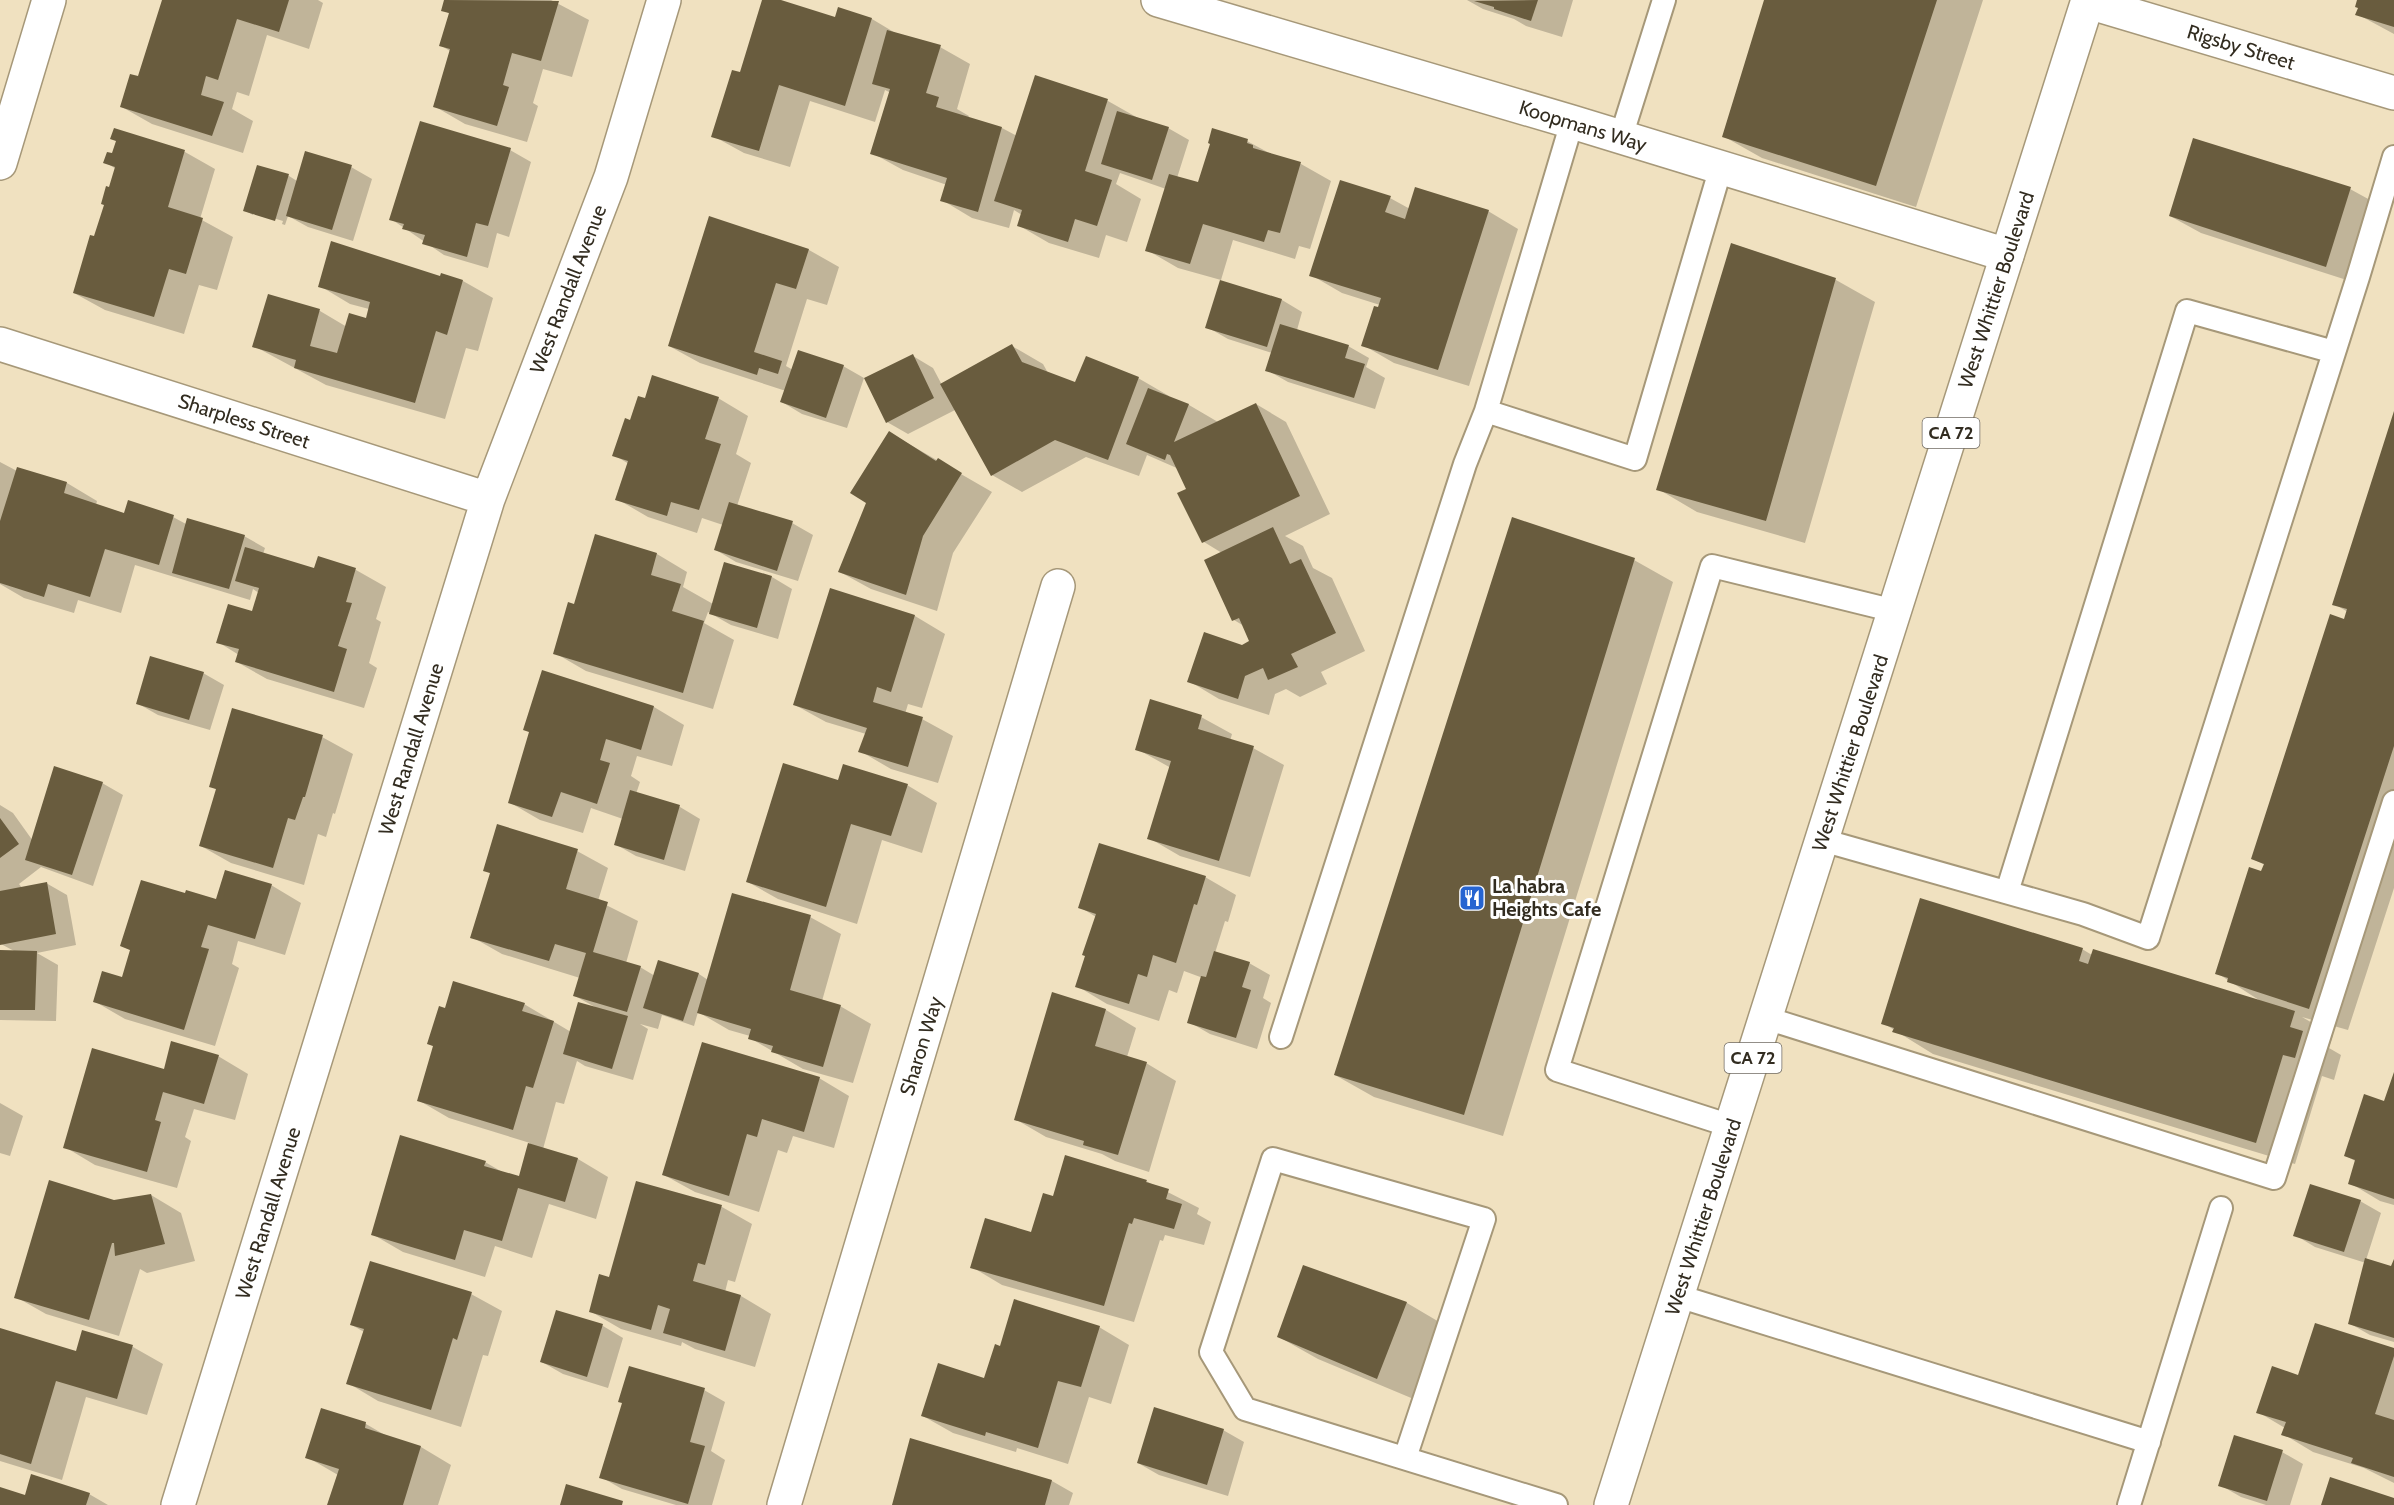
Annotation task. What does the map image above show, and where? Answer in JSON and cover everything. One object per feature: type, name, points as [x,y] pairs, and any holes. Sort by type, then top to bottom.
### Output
[{"type":"street","points":[[0,163],[49,0]]},
{"type":"street","name":"West Randall Avenue","points":[[178,1505],[488,499],[611,177],[664,0]]},
{"type":"street","name":"Koopmans Way","points":[[1158,0],[1572,122],[2007,255]]},
{"type":"street","name":"Rigsby Street","points":[[2088,1],[2394,93]]},
{"type":"street","name":"West Whittier Boulevard","points":[[1611,1505],[2088,1]]},
{"type":"street","name":"Sharpless Street","points":[[0,344],[488,499]]},
{"type":"street","name":"Sharon Way","points":[[784,1505],[1058,586]]},
{"type":"lane","points":[[1621,137],[1664,0]]},
{"type":"lane","points":[[1281,1037],[1465,464],[1486,411],[1572,122]]},
{"type":"lane","points":[[1822,840],[2082,914],[2148,938],[2394,157]]},
{"type":"lane","points":[[1486,411],[1635,459],[1721,168]]},
{"type":"lane","points":[[2007,892],[2187,311],[2334,352]]},
{"type":"lane","points":[[1731,1126],[1557,1070],[1712,566],[1895,611]]},
{"type":"lane","points":[[1766,1018],[2274,1178],[2394,802]]},
{"type":"lane","points":[[1405,1458],[1484,1219],[1273,1159],[1211,1352],[1245,1409],[1556,1505]]},
{"type":"lane","points":[[2129,1505],[2222,1208]]},
{"type":"lane","points":[[1678,1296],[2149,1442]]},
{"type":"building","points":[[162,0],[289,0],[279,32],[237,19],[218,80],[206,76],[201,95],[224,102],[212,136],[120,107],[130,74],[138,76]]},
{"type":"building","points":[[444,0],[559,1],[541,61],[512,53],[503,85],[509,87],[497,126],[433,107],[450,49],[439,46],[449,13],[441,11]]},
{"type":"building","points":[[762,0],[781,0],[835,17],[838,7],[872,18],[845,106],[779,85],[759,151],[711,137],[732,70],[740,72]]},
{"type":"building","points":[[1538,0],[1531,21],[1474,1]]},
{"type":"building","points":[[1764,0],[1937,0],[1876,186],[1722,137]]},
{"type":"building","points":[[2357,0],[2394,0],[2394,27],[2355,15],[2358,8],[2355,7]]},
{"type":"building","points":[[887,30],[941,45],[926,93],[939,97],[936,107],[1002,127],[978,212],[940,201],[947,178],[870,154],[890,89],[872,84]]},
{"type":"building","points":[[1035,75],[1108,99],[1085,171],[1112,180],[1097,226],[1075,219],[1068,242],[1017,226],[1022,210],[994,201]]},
{"type":"building","points":[[1117,111],[1169,127],[1152,180],[1101,164]]},
{"type":"building","points":[[420,121],[511,148],[488,226],[476,223],[467,257],[422,244],[425,235],[402,229],[404,224],[389,220]]},
{"type":"building","points":[[114,128],[185,150],[168,207],[203,218],[186,274],[169,269],[154,317],[73,293],[90,235],[94,236],[104,205],[101,204],[106,186],[109,187],[115,167],[103,163],[107,152],[112,153],[116,141],[110,139]]},
{"type":"building","points":[[1212,128],[1248,139],[1247,143],[1253,145],[1253,148],[1301,162],[1280,233],[1268,230],[1264,242],[1203,224],[1190,264],[1145,251],[1169,174],[1198,182],[1210,144],[1208,143]]},
{"type":"building","points":[[2193,138],[2351,187],[2326,267],[2169,216]]},
{"type":"building","points":[[305,151],[352,165],[332,230],[286,216]]},
{"type":"building","points":[[257,165],[289,174],[275,221],[243,211]]},
{"type":"building","points":[[1340,180],[1391,196],[1385,212],[1405,219],[1415,187],[1489,210],[1438,370],[1361,346],[1374,306],[1378,307],[1381,298],[1309,276]]},
{"type":"building","points":[[709,216],[809,249],[796,289],[776,283],[754,352],[782,361],[778,374],[759,368],[757,375],[668,346]]},
{"type":"building","points":[[331,241],[440,276],[441,273],[463,280],[447,335],[436,331],[415,403],[294,368],[296,360],[252,347],[268,294],[320,309],[310,346],[337,353],[349,313],[366,318],[370,302],[318,287]]},
{"type":"building","points":[[1731,243],[1836,278],[1766,521],[1656,490]]},
{"type":"building","points":[[1220,280],[1282,299],[1267,347],[1205,328]]},
{"type":"building","points":[[1280,324],[1349,345],[1345,358],[1365,364],[1354,398],[1265,371]]},
{"type":"building","points":[[1012,344],[1022,362],[1075,382],[1086,356],[1139,377],[1108,460],[1055,440],[991,476],[940,384]]},
{"type":"building","points":[[798,350],[844,365],[826,418],[780,402]]},
{"type":"building","points":[[913,354],[934,398],[886,423],[864,378]]},
{"type":"building","points":[[652,375],[719,397],[705,439],[721,444],[699,510],[671,502],[667,516],[615,500],[628,461],[612,456],[625,418],[630,420],[638,396],[645,398]]},
{"type":"building","points":[[1148,388],[1189,404],[1174,442],[1256,403],[1300,496],[1202,543],[1177,493],[1186,489],[1170,455],[1167,454],[1165,460],[1126,444]]},
{"type":"building","points":[[2394,411],[2394,746],[2309,1009],[2227,982],[2228,978],[2215,974],[2249,867],[2261,871],[2264,864],[2251,859],[2330,614],[2344,619],[2347,609],[2332,605]]},
{"type":"building","points":[[889,431],[936,461],[938,458],[962,473],[923,536],[906,595],[838,572],[866,503],[850,493]]},
{"type":"building","points":[[17,467],[67,482],[64,493],[124,513],[128,500],[174,515],[159,565],[105,549],[90,597],[48,584],[44,597],[0,583],[0,521]]},
{"type":"building","points":[[729,502],[793,521],[777,571],[714,550]]},
{"type":"building","points":[[1512,517],[1635,558],[1464,1115],[1334,1075]]},
{"type":"building","points":[[187,518],[245,535],[229,589],[172,573]]},
{"type":"building","points":[[1273,527],[1290,564],[1301,559],[1336,633],[1291,654],[1298,667],[1268,680],[1263,668],[1245,676],[1238,699],[1187,682],[1204,632],[1242,645],[1249,641],[1239,618],[1232,621],[1204,560]]},
{"type":"building","points":[[595,534],[657,553],[651,575],[681,584],[672,611],[704,621],[683,693],[553,654],[568,602],[574,604]]},
{"type":"building","points":[[245,547],[314,568],[318,556],[356,568],[346,602],[352,603],[338,646],[347,649],[334,692],[235,662],[239,649],[216,643],[228,604],[252,611],[259,588],[235,581]]},
{"type":"building","points":[[724,562],[772,576],[757,628],[709,614]]},
{"type":"building","points":[[830,588],[915,615],[891,692],[877,687],[873,702],[923,717],[908,767],[858,752],[867,728],[793,705]]},
{"type":"building","points":[[150,656],[204,672],[189,720],[136,704]]},
{"type":"building","points":[[542,670],[654,706],[641,750],[606,739],[600,760],[610,763],[597,804],[561,792],[552,817],[508,803],[529,732],[523,730]]},
{"type":"building","points":[[1150,699],[1202,715],[1198,729],[1254,746],[1219,861],[1147,839],[1171,761],[1135,750]]},
{"type":"building","points":[[232,708],[323,735],[305,797],[303,797],[295,820],[288,818],[273,868],[199,846],[216,789],[209,787]]},
{"type":"building","points":[[783,763],[838,780],[843,764],[908,784],[891,836],[851,824],[826,907],[746,882]]},
{"type":"building","points":[[54,766],[103,782],[72,875],[25,860]]},
{"type":"building","points":[[630,790],[680,805],[664,860],[614,845]]},
{"type":"building","points":[[0,818],[19,844],[0,858]]},
{"type":"building","points":[[497,824],[578,849],[566,889],[608,902],[593,952],[641,966],[627,1012],[573,996],[586,953],[555,944],[549,961],[470,938],[490,873],[483,871]]},
{"type":"building","points":[[1099,843],[1206,876],[1197,905],[1194,904],[1176,963],[1153,955],[1147,977],[1138,974],[1129,1004],[1075,987],[1085,956],[1082,955],[1096,914],[1078,908]]},
{"type":"building","points":[[225,870],[272,884],[255,939],[208,925],[201,947],[209,949],[184,1030],[93,1002],[102,971],[122,977],[130,950],[120,946],[141,880],[216,899]]},
{"type":"building","points":[[47,882],[56,934],[0,945],[0,891]]},
{"type":"building","points":[[732,893],[811,915],[790,990],[841,1005],[823,1067],[771,1052],[773,1046],[748,1039],[751,1029],[697,1013]]},
{"type":"building","points":[[1920,898],[2083,948],[2079,961],[2088,964],[2093,949],[2295,1011],[2290,1027],[2303,1031],[2295,1058],[2283,1055],[2256,1143],[1892,1032],[1894,1028],[1881,1024]]},
{"type":"building","points":[[0,950],[37,951],[35,1010],[0,1010]]},
{"type":"building","points":[[1214,951],[1250,962],[1242,987],[1251,990],[1236,1038],[1187,1023],[1201,976],[1206,977]]},
{"type":"building","points":[[658,960],[699,973],[683,1021],[643,1008]]},
{"type":"building","points":[[453,981],[525,1003],[522,1011],[554,1021],[533,1088],[526,1086],[513,1130],[417,1101],[433,1046],[427,1044],[439,1006],[445,1008]]},
{"type":"building","points":[[1052,992],[1106,1009],[1095,1046],[1147,1062],[1118,1155],[1083,1145],[1084,1141],[1014,1120]]},
{"type":"building","points":[[578,1002],[628,1016],[612,1069],[563,1054]]},
{"type":"building","points":[[171,1041],[219,1055],[204,1104],[163,1092],[155,1120],[161,1122],[147,1172],[63,1148],[92,1048],[164,1069]]},
{"type":"building","points":[[702,1042],[820,1077],[804,1132],[762,1119],[757,1137],[747,1134],[729,1196],[662,1175]]},
{"type":"building","points":[[2394,1072],[2394,1199],[2348,1184],[2355,1160],[2344,1156],[2364,1094],[2384,1101]]},
{"type":"building","points":[[400,1135],[486,1161],[484,1166],[519,1176],[528,1143],[578,1158],[565,1202],[518,1188],[502,1241],[464,1230],[455,1260],[371,1235]]},
{"type":"building","points":[[1065,1155],[1169,1189],[1166,1199],[1182,1204],[1174,1229],[1134,1218],[1132,1224],[1129,1223],[1104,1306],[970,1268],[985,1218],[1031,1232],[1043,1193],[1053,1196]]},
{"type":"building","points":[[49,1180],[114,1200],[151,1194],[165,1244],[115,1256],[114,1243],[112,1243],[89,1320],[14,1298]]},
{"type":"building","points":[[636,1181],[722,1205],[705,1265],[698,1263],[693,1281],[741,1295],[725,1351],[663,1333],[670,1309],[658,1305],[651,1330],[589,1312],[599,1274],[609,1277]]},
{"type":"building","points":[[2310,1184],[2361,1200],[2344,1252],[2293,1236]]},
{"type":"building","points":[[2365,1258],[2391,1266],[2394,1259],[2394,1338],[2348,1324]]},
{"type":"building","points":[[370,1261],[472,1292],[457,1340],[453,1338],[431,1410],[346,1384],[364,1329],[350,1325]]},
{"type":"building","points":[[1303,1265],[1407,1302],[1377,1379],[1277,1337]]},
{"type":"building","points":[[1014,1299],[1100,1326],[1081,1387],[1058,1381],[1038,1448],[986,1432],[985,1436],[921,1416],[938,1363],[984,1378],[995,1344],[1000,1346]]},
{"type":"building","points":[[556,1310],[603,1324],[587,1377],[540,1362]]},
{"type":"building","points":[[2315,1323],[2394,1348],[2394,1356],[2375,1414],[2394,1420],[2394,1477],[2351,1463],[2353,1458],[2281,1435],[2286,1422],[2256,1413],[2272,1366],[2298,1375]]},
{"type":"building","points":[[0,1328],[76,1351],[82,1330],[133,1345],[117,1399],[56,1381],[31,1464],[0,1454]]},
{"type":"building","points":[[629,1366],[705,1388],[690,1442],[705,1446],[688,1504],[599,1478],[622,1403],[618,1402]]},
{"type":"building","points":[[1154,1407],[1224,1429],[1207,1485],[1137,1463]]},
{"type":"building","points":[[321,1408],[366,1422],[365,1428],[421,1446],[403,1505],[327,1505],[339,1469],[305,1458]]},
{"type":"building","points":[[2234,1435],[2283,1450],[2267,1501],[2218,1486]]},
{"type":"building","points":[[910,1438],[1052,1480],[1045,1505],[892,1505]]},
{"type":"building","points":[[31,1474],[90,1493],[86,1505],[0,1505],[0,1487],[25,1495]]},
{"type":"building","points":[[2330,1477],[2394,1498],[2394,1505],[2321,1505]]},
{"type":"building","points":[[566,1484],[623,1501],[622,1505],[560,1505]]},
{"type":"place","name":"La habra Heights Cafe","points":[[1472,898]]}]
